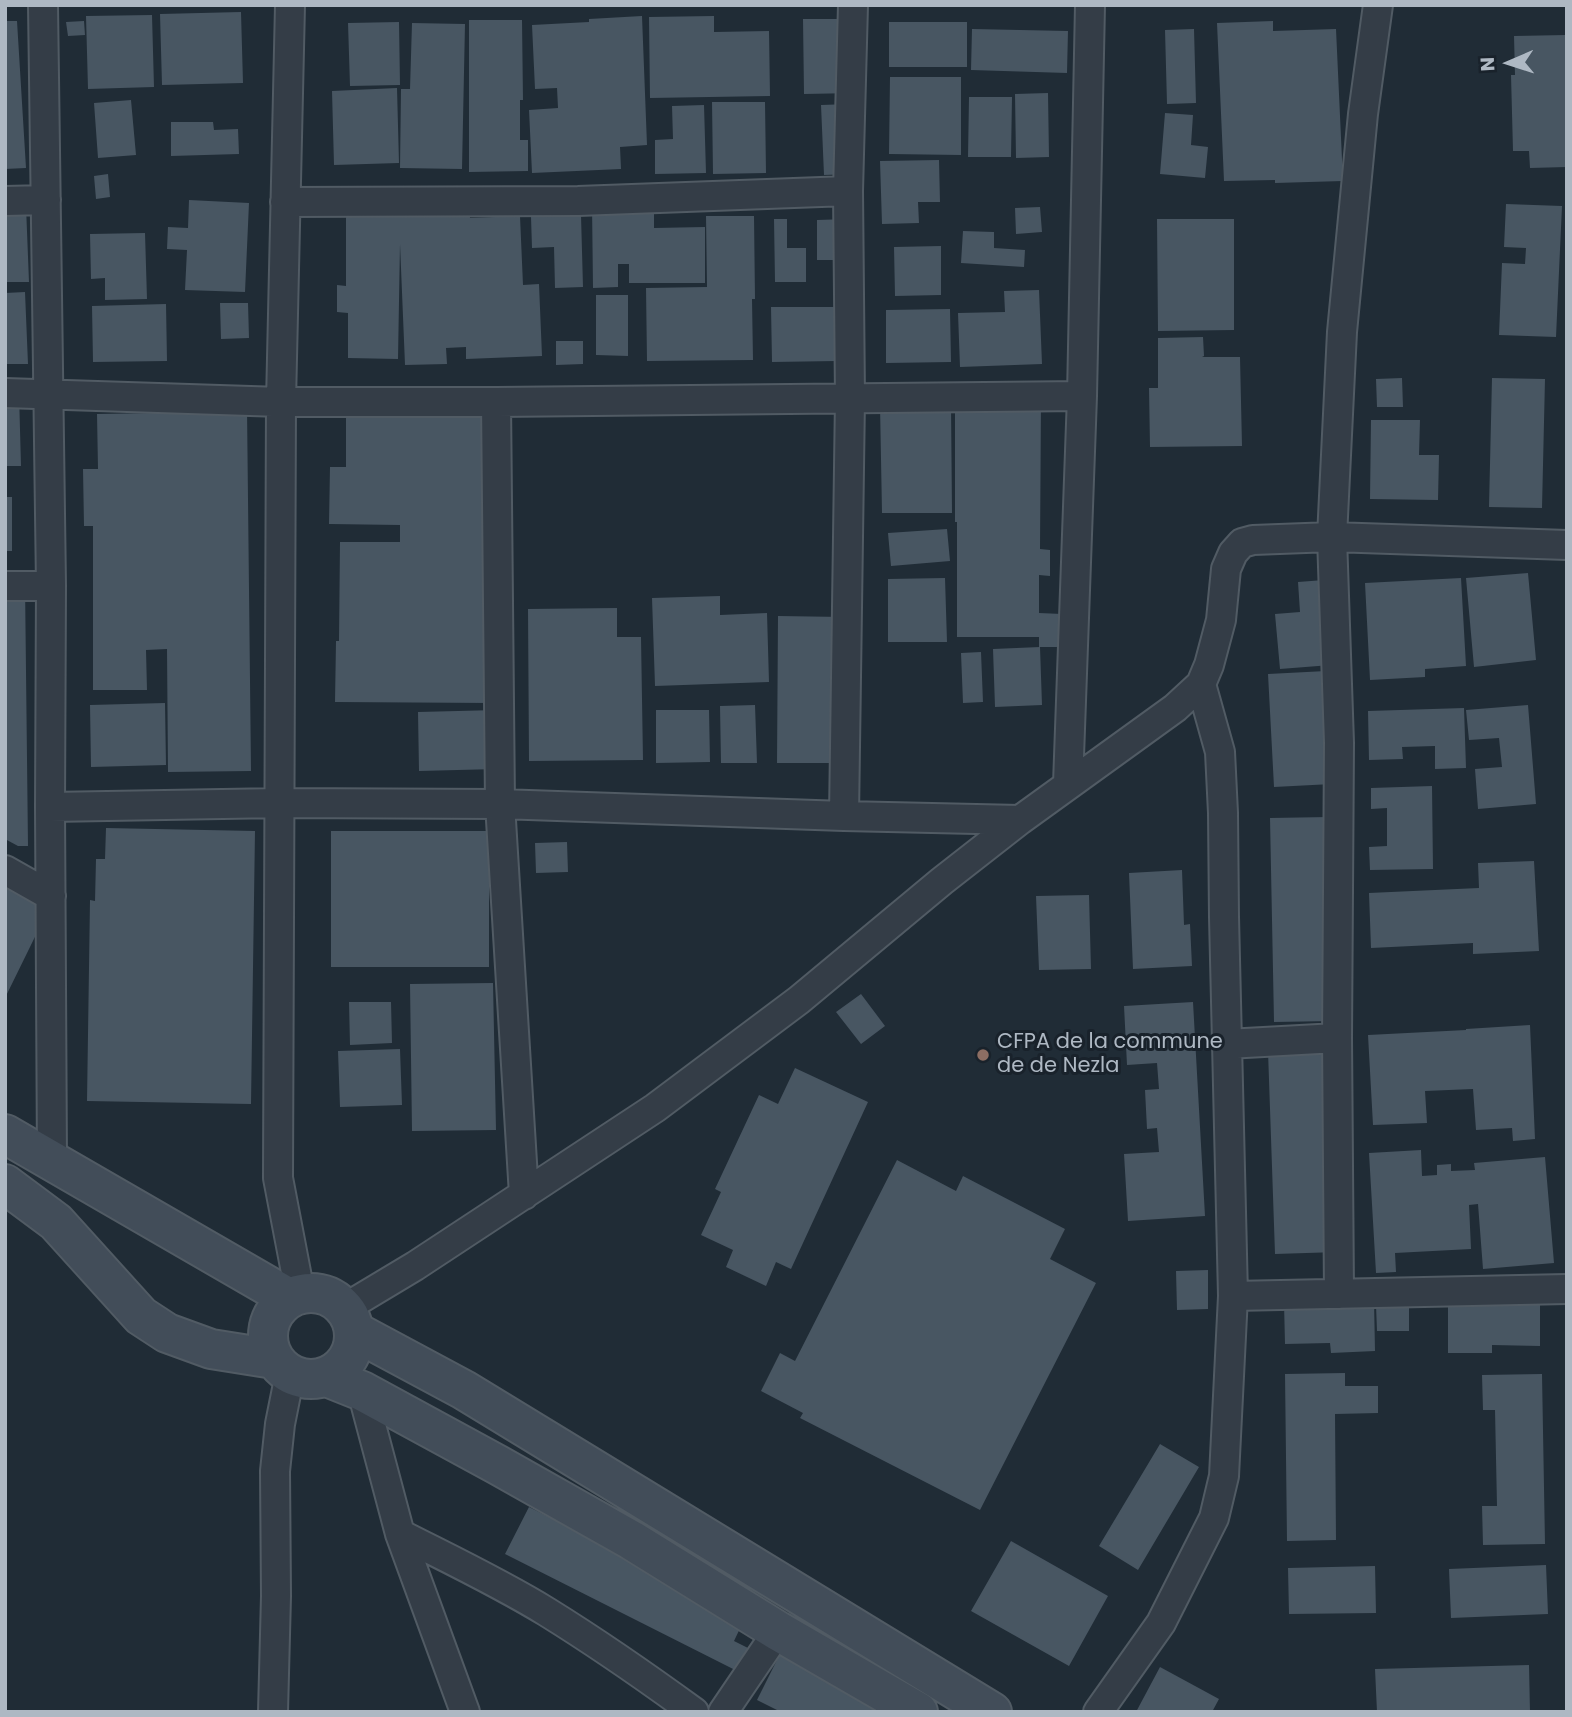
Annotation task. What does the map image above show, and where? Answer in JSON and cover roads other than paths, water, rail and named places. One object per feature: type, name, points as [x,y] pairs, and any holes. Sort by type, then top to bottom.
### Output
[{"type":"street","points":[[43,5],[51,586],[52,1162]]},
{"type":"street","points":[[282,5],[290,5],[281,402],[278,1178],[294,1296]]},
{"type":"street","points":[[844,816],[850,398],[848,191],[853,5]]},
{"type":"street","points":[[1068,784],[1082,396],[1090,5]]},
{"type":"street","points":[[1339,1294],[1339,743],[1332,537],[1342,332],[1363,114],[1378,5]]},
{"type":"street","points":[[285,202],[578,201],[848,191]]},
{"type":"street","points":[[5,201],[46,200]]},
{"type":"street","points":[[5,393],[281,402],[1082,396]]},
{"type":"street","points":[[496,402],[500,804],[524,1195]]},
{"type":"street","points":[[349,1319],[415,1266],[655,1108],[788,1008],[1020,820],[1175,708],[1201,684],[1209,665],[1221,620],[1226,569],[1241,543],[1253,540],[1332,537],[1567,545]]},
{"type":"street","points":[[5,586],[51,586]]},
{"type":"street","points":[[1098,1712],[1161,1623],[1214,1518],[1224,1476],[1233,1297],[1223,813],[1220,752],[1201,684]]},
{"type":"street","points":[[50,807],[280,803],[500,804],[1020,820]]},
{"type":"street","points":[[5,870],[51,896]]},
{"type":"street","points":[[1227,1044],[1337,1038]]},
{"type":"street","points":[[5,1134],[294,1296]]},
{"type":"street","points":[[5,1184],[56,1222],[141,1316],[167,1333],[211,1349],[282,1367],[309,1380],[327,1377],[343,1366],[352,1350],[349,1319]]},
{"type":"street","points":[[1233,1297],[1567,1289]]},
{"type":"street","points":[[273,1712],[275,1471],[282,1367],[269,1346],[267,1332],[278,1307],[294,1296],[312,1292],[336,1299],[349,1319],[992,1712]]},
{"type":"street","points":[[327,1377],[362,1391],[631,1540],[778,1631],[918,1712]]},
{"type":"street","points":[[362,1391],[400,1534],[465,1712]]},
{"type":"street","points":[[400,1534],[545,1611],[635,1669],[694,1712]]},
{"type":"street","points":[[723,1712],[778,1631]]},
{"type":"place","name":"CFPA de la commune de de Nezla","points":[[983,1055]]}]
